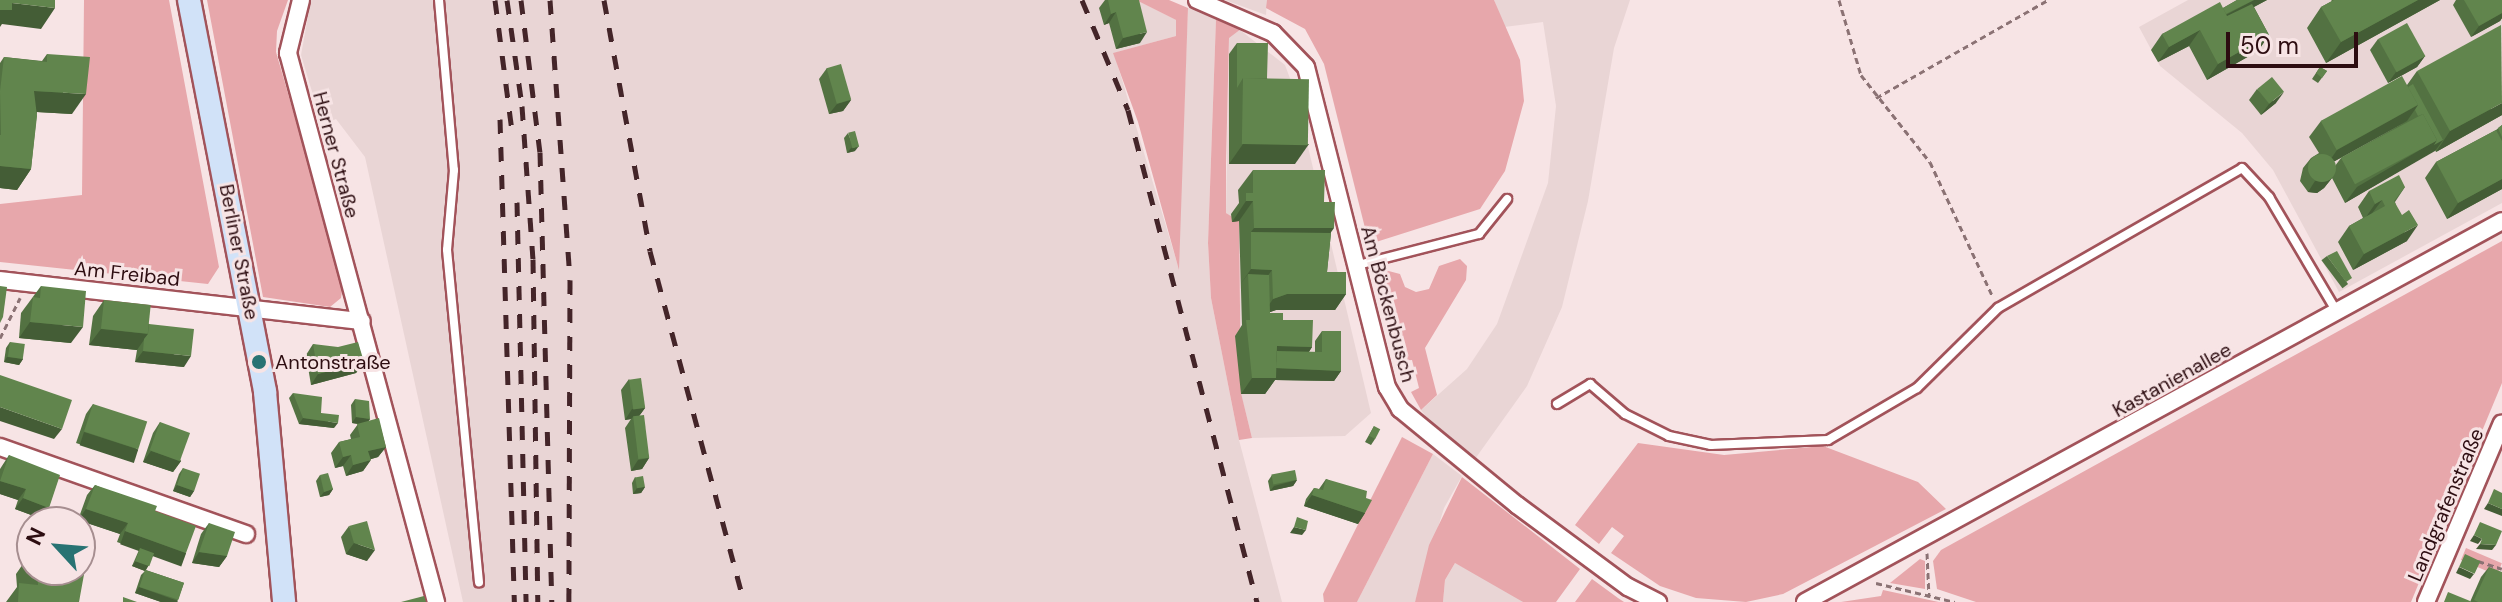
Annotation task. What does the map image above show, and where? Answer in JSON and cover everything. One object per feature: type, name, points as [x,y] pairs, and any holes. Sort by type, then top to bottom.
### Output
[{"type":"main road","name":"Berliner Straße","points":[[189,0],[249,307],[275,473],[284,602]]},
{"type":"street","name":"Herner Straße","points":[[301,0],[288,53],[436,602]]},
{"type":"street","name":"Am Böckenbusch","points":[[1197,0],[1273,33],[1306,67],[1387,387],[1400,409],[1517,505],[1628,587],[1658,602]]},
{"type":"street","name":"Kastanienallee","points":[[1862,575],[2502,221]]},
{"type":"street","name":"Am Freibad","points":[[0,280],[249,307]]},
{"type":"street","points":[[249,307],[362,321]]},
{"type":"street","name":"Landgrafenstraße","points":[[2426,602],[2502,423]]},
{"type":"street","points":[[0,447],[246,534]]},
{"type":"street","points":[[1805,602],[1862,575]]},
{"type":"lane","points":[[439,0],[454,170],[447,250],[479,582]]},
{"type":"lane","points":[[1557,404],[1590,384],[1625,414],[1669,436],[1711,445],[1828,440],[1917,388],[1998,308],[2242,168],[2269,197],[2337,312]]},
{"type":"lane","points":[[1358,265],[1479,234],[1507,199]]},
{"type":"path","points":[[1839,0],[1861,75],[1876,98],[1930,162],[1998,308]]},
{"type":"path","points":[[1876,98],[2048,0]]},
{"type":"path","points":[[0,338],[23,283]]},
{"type":"path","points":[[1921,542],[1931,573],[1929,597]]},
{"type":"path","points":[[2449,548],[2502,569]]},
{"type":"path","points":[[1862,575],[1880,585],[1955,602]]},
{"type":"shaded area","points":[[84,0],[169,0],[219,267],[208,284],[0,262],[0,204],[82,195]]},
{"type":"shaded area","points":[[207,0],[288,0],[277,31],[276,52],[343,284],[341,298],[330,307],[263,297]]},
{"type":"shaded area","points":[[311,0],[1136,0],[1176,20],[1176,36],[1114,53],[1178,266],[1188,8],[1216,19],[1208,243],[1211,298],[1239,440],[1282,602],[463,602],[365,157],[336,119],[322,125],[301,55]]},
{"type":"shaded area","points":[[1136,0],[1169,0],[1188,8],[1179,270],[1138,122],[1113,53],[1176,36],[1176,20]]},
{"type":"shaded area","points":[[1225,0],[1267,0],[1266,15]]},
{"type":"shaded area","points":[[1267,0],[1494,0],[1520,60],[1524,101],[1505,171],[1480,209],[1376,242],[1367,236],[1324,64],[1305,29],[1266,8]]},
{"type":"shaded area","points":[[1494,0],[1630,0],[1614,48],[1588,201],[1562,307],[1527,386],[1475,459],[1435,429],[1421,410],[1467,369],[1497,324],[1548,183],[1556,106],[1543,22],[1504,27]]},
{"type":"shaded area","points":[[2188,0],[2502,0],[2502,203],[2339,292],[2273,170],[2242,133],[2160,66],[2139,27]]},
{"type":"shaded area","points":[[1216,19],[1241,29],[1229,38],[1226,164],[1226,213],[1239,221],[1241,393],[1252,438],[1239,440],[1211,298],[1208,243]]},
{"type":"shaded area","points":[[1240,30],[1285,65],[1295,92],[1371,413],[1345,436],[1252,438],[1241,394],[1239,222],[1226,213],[1229,37]]},
{"type":"shaded area","points":[[2502,241],[2502,383],[2411,602],[1976,602],[1937,589],[1933,561],[1941,550]]},
{"type":"shaded area","points":[[1460,259],[1467,266],[1466,280],[1425,348],[1437,395],[1421,410],[1411,392],[1419,388],[1412,360],[1400,361],[1381,269],[1400,274],[1405,287],[1416,292],[1429,289],[1439,266]]},
{"type":"shaded area","points":[[1402,437],[1433,454],[1357,602],[1324,602],[1323,594]]},
{"type":"shaded area","points":[[1638,443],[1724,455],[1823,446],[1918,482],[1946,509],[1783,594],[1746,602],[1696,598],[1660,586],[1611,553],[1624,536],[1612,527],[1599,544],[1575,525]]},
{"type":"shaded area","points":[[1433,454],[1462,476],[1444,508],[1415,602],[1357,602]]},
{"type":"shaded area","points":[[1462,477],[1580,569],[1556,602],[1523,602],[1455,563],[1445,580],[1443,602],[1415,602],[1429,545]]},
{"type":"shaded area","points":[[2466,548],[2502,563],[2497,575],[2461,560]]},
{"type":"shaded area","points":[[1920,559],[1925,561],[1925,589],[1890,583]]},
{"type":"shaded area","points":[[1455,563],[1495,583],[1523,602],[1443,602],[1445,580]]},
{"type":"shaded area","points":[[1592,579],[1618,598],[1624,602],[1575,602]]},
{"type":"shaded area","points":[[1883,590],[1939,602],[1841,602],[1881,596]]},
{"type":"building","points":[[0,0],[55,0],[55,8],[12,3],[12,10],[0,10]]},
{"type":"building","points":[[1108,0],[1139,0],[1147,32],[1123,38],[1116,12],[1111,14]]},
{"type":"building","points":[[2237,0],[2254,0],[2226,14],[2223,8]]},
{"type":"building","points":[[2334,0],[2418,0],[2341,42],[2321,7]]},
{"type":"building","points":[[2464,0],[2502,0],[2502,13],[2479,26]]},
{"type":"building","points":[[2220,2],[2227,16],[2252,4],[2269,35],[2218,64],[2200,30],[2169,47],[2162,34]]},
{"type":"building","points":[[2407,23],[2425,56],[2397,72],[2378,39]]},
{"type":"building","points":[[2501,25],[2502,103],[2450,131],[2417,71]]},
{"type":"building","points":[[1237,43],[1268,43],[1267,78],[1243,78],[1237,88]]},
{"type":"building","points":[[47,54],[90,57],[86,94],[34,91],[37,116],[31,169],[0,166],[0,91],[4,57],[47,62]]},
{"type":"building","points":[[841,64],[851,100],[837,104],[827,68]]},
{"type":"building","points":[[2320,67],[2327,71],[2322,78],[2316,73]]},
{"type":"building","points":[[2402,76],[2418,105],[2337,150],[2321,121]]},
{"type":"building","points":[[2272,77],[2284,92],[2269,104],[2257,89]]},
{"type":"building","points":[[1243,78],[1309,79],[1308,145],[1242,144]]},
{"type":"building","points":[[2413,84],[2443,140],[2434,145],[2437,140],[2423,114],[2418,116],[2415,110],[2418,105],[2408,87]]},
{"type":"building","points":[[2423,114],[2437,140],[2355,184],[2341,158]]},
{"type":"building","points":[[2496,130],[2502,141],[2502,179],[2458,203],[2436,162]]},
{"type":"building","points":[[855,131],[859,146],[852,148],[848,133]]},
{"type":"building","points":[[2322,154],[2332,158],[2336,168],[2332,178],[2322,182],[2312,178],[2308,168],[2312,158]]},
{"type":"building","points":[[1253,170],[1325,170],[1324,202],[1335,202],[1334,228],[1254,228],[1253,201],[1246,201],[1246,193],[1253,193]]},
{"type":"building","points":[[2399,175],[2405,187],[2394,201],[2402,215],[2409,210],[2418,225],[2364,254],[2349,226],[2385,206],[2382,200],[2375,204],[2369,191]]},
{"type":"building","points":[[1251,232],[1331,233],[1327,272],[1346,272],[1346,294],[1287,294],[1273,299],[1272,270],[1251,269]]},
{"type":"building","points":[[2337,251],[2352,278],[2346,282],[2327,256]]},
{"type":"building","points":[[1248,274],[1269,275],[1270,313],[1283,313],[1283,320],[1250,320]]},
{"type":"building","points":[[0,286],[7,287],[0,323]]},
{"type":"building","points":[[41,286],[86,291],[83,327],[30,322],[33,297],[40,298]]},
{"type":"building","points":[[104,300],[151,305],[148,334],[101,329]]},
{"type":"building","points":[[1246,320],[1313,320],[1312,347],[1277,346],[1276,378],[1252,378]]},
{"type":"building","points":[[149,324],[194,329],[191,356],[143,351]]},
{"type":"building","points":[[1322,331],[1341,331],[1341,371],[1276,368],[1277,351],[1322,352]]},
{"type":"building","points":[[10,342],[25,344],[23,359],[8,357]]},
{"type":"building","points":[[358,342],[364,362],[318,374],[313,344],[338,347]]},
{"type":"building","points":[[0,375],[72,400],[62,429],[0,407]]},
{"type":"building","points":[[641,378],[645,408],[633,409],[629,380]]},
{"type":"building","points":[[293,393],[322,397],[321,413],[339,415],[338,423],[303,418]]},
{"type":"building","points":[[355,399],[369,401],[370,419],[356,417]]},
{"type":"building","points":[[93,404],[147,422],[138,449],[84,432]]},
{"type":"building","points":[[644,415],[649,458],[638,459],[633,416]]},
{"type":"building","points":[[379,418],[386,447],[368,451],[371,460],[353,465],[351,455],[343,457],[339,442],[360,437],[357,424]]},
{"type":"building","points":[[160,422],[190,433],[180,461],[150,450]]},
{"type":"building","points":[[1374,426],[1380,429],[1375,439],[1369,436]]},
{"type":"building","points":[[9,455],[60,475],[50,506],[23,498],[26,489],[0,481]]},
{"type":"building","points":[[183,468],[200,474],[194,491],[177,485]]},
{"type":"building","points":[[1295,470],[1297,480],[1273,484],[1271,475]]},
{"type":"building","points":[[328,473],[333,489],[324,492],[320,475]]},
{"type":"building","points":[[643,476],[645,487],[637,488],[635,477]]},
{"type":"building","points":[[1326,479],[1367,491],[1366,498],[1372,500],[1365,513],[1312,495],[1314,488],[1323,490]]},
{"type":"building","points":[[95,485],[157,506],[155,511],[196,526],[186,553],[125,531],[128,523],[96,512],[96,506],[87,506]]},
{"type":"building","points":[[2494,489],[2502,493],[2502,509],[2488,503]]},
{"type":"building","points":[[1297,517],[1308,521],[1306,530],[1294,527]]},
{"type":"building","points":[[367,521],[375,550],[354,543],[349,526]]},
{"type":"building","points":[[2480,522],[2502,531],[2496,545],[2480,544],[2482,539],[2474,535]]},
{"type":"building","points":[[209,523],[235,532],[227,556],[199,552]]},
{"type":"building","points":[[140,548],[154,553],[149,566],[135,561]]},
{"type":"building","points":[[2465,554],[2480,561],[2474,574],[2459,567]]},
{"type":"building","points":[[2489,567],[2502,572],[2502,602],[2474,600]]},
{"type":"building","points":[[145,570],[184,583],[178,600],[139,587]]},
{"type":"building","points":[[19,586],[82,586],[79,602],[18,602]]},
{"type":"building","points":[[2448,592],[2470,601],[2470,602],[2444,602]]},
{"type":"building","points":[[424,596],[426,602],[401,602]]},
{"type":"railway","points":[[495,0],[513,138]]},
{"type":"railway","points":[[507,0],[522,106],[533,259],[538,602]]},
{"type":"railway","points":[[521,0],[540,152],[552,602]]},
{"type":"railway","points":[[550,0],[570,280],[569,602]]},
{"type":"railway","points":[[604,0],[650,251],[744,602]]},
{"type":"railway","points":[[1082,0],[1128,110],[1257,602]]},
{"type":"railway","points":[[500,119],[514,602]]},
{"type":"railway","points":[[517,202],[526,602]]},
{"type":"place","name":"Antonstraße","points":[[259,362]]}]
